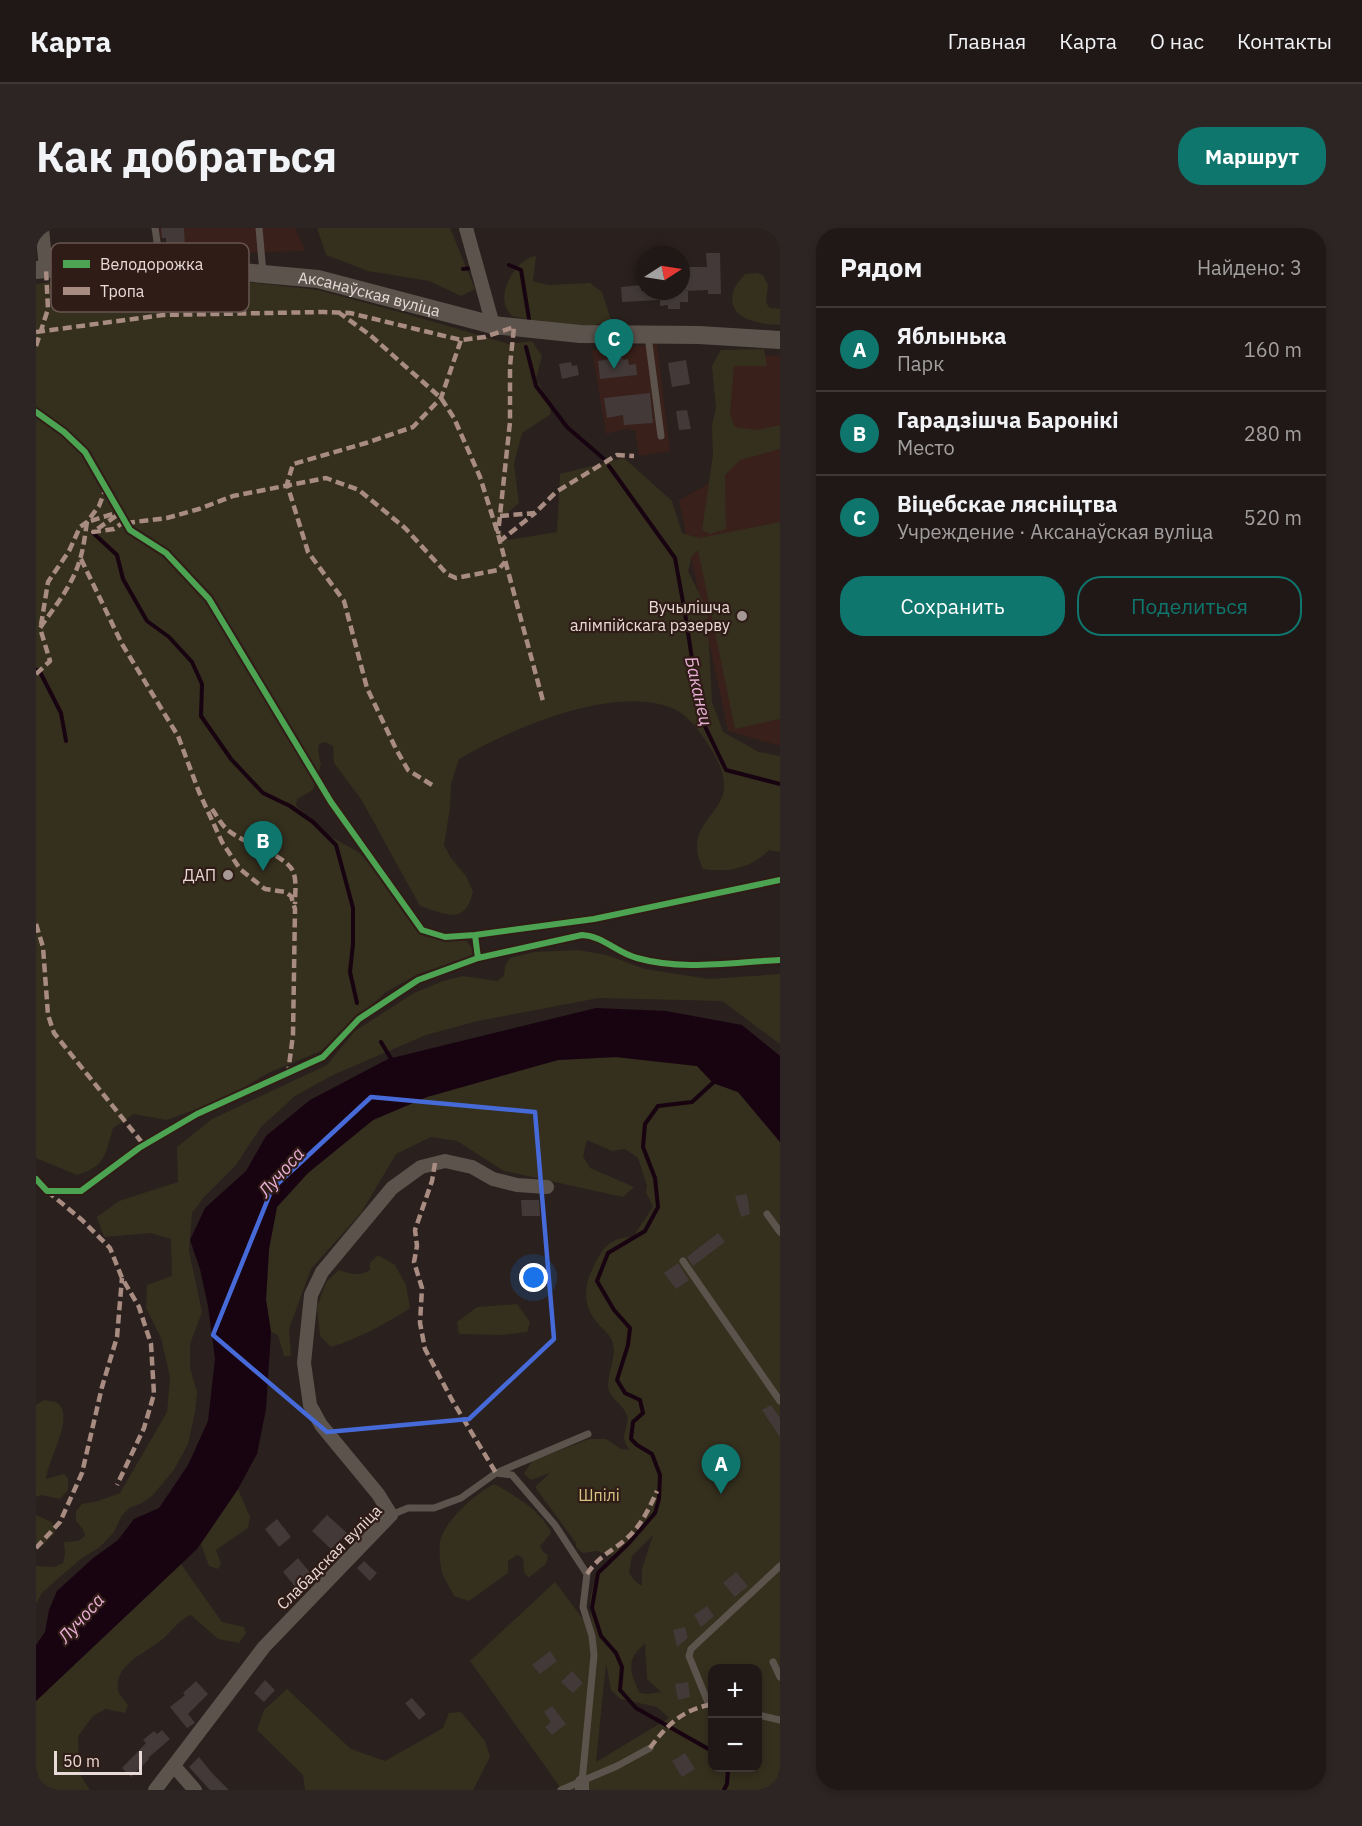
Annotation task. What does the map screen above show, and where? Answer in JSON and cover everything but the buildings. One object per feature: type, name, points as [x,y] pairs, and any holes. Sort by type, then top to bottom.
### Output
[{"type":"street","points":[[41,270],[42,228]]},
{"type":"street","points":[[466,228],[493,325]]},
{"type":"street","name":"Аксанаўская вуліца","points":[[249,273],[318,279],[493,325],[580,334],[648,333],[780,340]]},
{"type":"street","points":[[392,1515],[378,1494],[321,1425],[310,1405],[304,1363],[310,1295],[322,1272],[392,1188],[421,1167],[445,1161],[472,1167],[493,1179],[517,1185],[547,1187]]},
{"type":"street","name":"Слабадская вуліца","points":[[155,1790],[264,1647],[392,1515]]},
{"type":"street","points":[[174,1766],[195,1790]]},
{"type":"lane","points":[[155,228],[157,243]]},
{"type":"lane","points":[[259,228],[263,274]]},
{"type":"lane","points":[[648,333],[661,436]]},
{"type":"lane","points":[[767,1214],[780,1232]]},
{"type":"lane","points":[[682,1261],[780,1401]]},
{"type":"lane","name":"Слабадская вуліца","points":[[392,1515],[408,1508],[434,1508],[461,1498],[496,1473],[588,1434]]},
{"type":"lane","points":[[496,1473],[512,1475],[555,1525],[587,1574],[584,1607],[592,1636],[594,1655],[582,1786]]},
{"type":"lane","points":[[708,1698],[689,1656],[691,1649],[780,1566]]},
{"type":"lane","points":[[773,1662],[780,1677]]},
{"type":"lane","points":[[762,1716],[780,1720]]},
{"type":"lane","points":[[561,1790],[582,1786],[650,1748]]},
{"type":"highlighted area","points":[[371,1097],[535,1112],[554,1339],[469,1419],[327,1432],[213,1335],[272,1189]]},
{"type":"shaded area","points":[[159,228],[295,228],[305,251],[249,253],[249,243],[166,243],[166,238],[159,238]]},
{"type":"shaded area","points":[[657,344],[670,451],[639,456],[635,430],[631,431],[630,428],[606,434],[592,350]]},
{"type":"shaded area","name":"Вучылішча алімпійскага рэзерву","points":[[725,353],[780,356],[780,746],[728,731],[679,500],[728,473]]},
{"type":"green space","points":[[317,228],[450,228],[475,289],[461,296],[429,281],[368,271],[326,255]]},
{"type":"green space","points":[[536,256],[533,281],[548,285],[590,283],[602,292],[611,320],[575,327],[512,316],[506,307],[505,289],[517,267]]},
{"type":"green space","points":[[745,274],[763,275],[768,285],[766,303],[770,308],[780,309],[780,325],[754,321],[739,314],[734,308],[732,300],[737,284]]},
{"type":"green space","points":[[51,282],[51,312],[249,312],[249,282],[318,290],[509,344],[532,341],[542,356],[536,379],[549,402],[551,414],[522,433],[514,464],[519,503],[495,524],[508,540],[557,532],[560,474],[624,458],[672,501],[682,533],[699,538],[780,522],[780,719],[735,729],[698,550],[692,556],[688,571],[707,609],[712,702],[723,732],[759,752],[780,756],[780,852],[769,850],[755,861],[739,868],[703,869],[697,842],[700,831],[718,805],[724,786],[720,766],[707,743],[690,721],[674,709],[650,702],[594,705],[534,723],[459,759],[451,784],[444,845],[451,858],[466,876],[473,892],[465,910],[453,915],[446,914],[420,906],[361,799],[334,763],[333,746],[325,742],[319,744],[321,765],[313,790],[297,799],[296,806],[319,830],[360,853],[408,913],[426,928],[467,941],[472,948],[472,957],[418,974],[386,992],[321,1051],[268,1073],[225,1099],[166,1120],[134,1114],[113,1128],[103,1158],[87,1172],[77,1175],[36,1158],[36,284]]},
{"type":"green space","points":[[764,349],[767,366],[734,366],[730,414],[735,427],[757,430],[780,425],[780,449],[740,460],[725,475],[726,529],[710,534],[702,530],[713,455],[712,425],[716,409],[712,366],[721,350]]},
{"type":"green space","points":[[578,950],[607,955],[645,969],[709,979],[780,974],[780,1044],[722,1001],[599,998],[478,1021],[426,1035],[333,1075],[295,1096],[261,1127],[236,1165],[204,1197],[192,1213],[189,1251],[202,1312],[190,1344],[190,1368],[197,1392],[188,1444],[174,1470],[152,1496],[129,1508],[121,1517],[114,1532],[100,1547],[82,1558],[61,1576],[42,1593],[36,1604],[36,1566],[54,1567],[63,1563],[64,1542],[78,1541],[85,1536],[83,1529],[76,1521],[76,1511],[82,1504],[120,1493],[167,1412],[170,1377],[161,1338],[146,1308],[147,1285],[172,1276],[171,1239],[151,1233],[104,1237],[97,1217],[119,1201],[178,1182],[177,1147],[212,1119],[327,1065],[355,1031],[414,993],[443,981],[463,976],[497,981],[504,976],[505,966],[510,958],[534,952]]},
{"type":"green space","name":"Шпілі","points":[[616,1057],[697,1066],[713,1083],[738,1092],[780,1142],[780,1790],[562,1790],[470,1661],[555,1582],[596,1636],[590,1614],[592,1592],[599,1572],[614,1556],[596,1551],[583,1553],[576,1547],[576,1543],[535,1487],[550,1473],[531,1480],[524,1474],[532,1461],[589,1439],[606,1439],[621,1449],[630,1450],[624,1441],[627,1416],[609,1391],[608,1386],[614,1354],[613,1345],[610,1336],[590,1312],[586,1296],[588,1280],[602,1251],[613,1242],[633,1237],[653,1207],[646,1192],[647,1186],[638,1158],[625,1149],[612,1151],[587,1140],[583,1156],[590,1168],[634,1187],[623,1197],[504,1171],[457,1141],[431,1137],[396,1154],[361,1213],[311,1269],[289,1329],[291,1356],[284,1356],[278,1335],[271,1332],[266,1300],[269,1249],[277,1207],[308,1173],[373,1120],[427,1097],[558,1060]],"holes":[[[653,1535],[642,1569],[642,1586],[629,1573],[632,1556]],[[645,1644],[647,1679],[661,1692],[640,1693],[634,1679],[632,1661],[634,1655]],[[606,1663],[611,1690],[620,1699],[657,1707],[669,1718],[596,1762]]]},
{"type":"green space","points":[[378,1255],[395,1265],[406,1285],[410,1308],[372,1330],[331,1347],[320,1336],[317,1307],[326,1282],[339,1270],[362,1274],[370,1270],[370,1263]]},
{"type":"green space","points":[[517,1304],[530,1322],[527,1332],[502,1335],[459,1334],[457,1322],[477,1307]]},
{"type":"green space","points":[[44,1400],[57,1403],[62,1409],[62,1428],[46,1479],[64,1474],[68,1478],[68,1490],[60,1499],[42,1495],[36,1497],[36,1405]]},
{"type":"green space","points":[[494,1484],[527,1504],[542,1518],[551,1533],[540,1546],[548,1555],[546,1564],[528,1578],[524,1571],[523,1558],[517,1555],[508,1561],[508,1573],[469,1601],[454,1596],[444,1578],[440,1562],[440,1542],[456,1514],[479,1493]]},
{"type":"green space","points":[[238,1489],[250,1517],[248,1528],[216,1550],[221,1563],[218,1569],[209,1566],[201,1544]]},
{"type":"green space","points":[[36,1515],[52,1522],[55,1533],[36,1549]]},
{"type":"green space","points":[[181,1564],[222,1622],[244,1627],[246,1633],[239,1643],[218,1639],[191,1615],[182,1620],[159,1642],[125,1667],[118,1681],[118,1690],[128,1705],[125,1713],[106,1709],[94,1715],[78,1736],[82,1778],[90,1790],[36,1790],[36,1701]]},
{"type":"green space","points":[[287,1689],[351,1749],[385,1761],[443,1728],[449,1713],[461,1712],[485,1741],[490,1757],[473,1790],[305,1790],[303,1775],[257,1730],[264,1710]]},
{"type":"water","name":"Лучоса","points":[[596,1008],[666,1011],[742,1025],[780,1056],[780,1142],[738,1092],[713,1083],[697,1066],[616,1057],[558,1060],[427,1097],[373,1120],[308,1173],[277,1207],[269,1249],[266,1300],[271,1332],[266,1409],[257,1454],[238,1489],[197,1549],[36,1701],[36,1645],[45,1632],[49,1610],[57,1591],[92,1559],[118,1540],[134,1519],[159,1508],[188,1465],[208,1421],[215,1359],[208,1306],[200,1269],[190,1240],[205,1208],[246,1171],[266,1136],[310,1100],[388,1059]]},
{"type":"waterway","name":"Баканец","points":[[509,265],[521,270],[529,319]]},
{"type":"waterway","name":"Баканец","points":[[463,269],[471,268]]},
{"type":"waterway","name":"Баканец","points":[[526,347],[536,386],[567,427],[604,459]]},
{"type":"waterway","name":"Баканец","points":[[609,466],[675,558],[701,718],[726,770],[780,784]]},
{"type":"waterway","points":[[92,532],[117,555],[123,579],[147,621],[169,637],[192,662],[202,684],[201,716],[231,759],[263,793],[290,806],[313,822],[336,845],[353,908],[350,972],[357,1003]]},
{"type":"waterway","points":[[40,672],[61,713],[66,741]]},
{"type":"waterway","points":[[381,1042],[393,1062]]},
{"type":"waterway","points":[[708,1749],[636,1708],[620,1690],[622,1667],[616,1653],[601,1636],[592,1608],[598,1573],[629,1543],[655,1513],[659,1499],[660,1475],[652,1454],[631,1439],[633,1422],[643,1413],[640,1400],[625,1393],[617,1380],[628,1345],[630,1328],[614,1310],[597,1281],[608,1253],[645,1231],[658,1207],[655,1178],[643,1147],[645,1124],[658,1106],[692,1102],[716,1080]]},
{"type":"waterway","points":[[724,1790],[728,1772]]},
{"type":"marked path","points":[[36,346],[48,309],[46,269]]},
{"type":"marked path","points":[[36,332],[163,315],[324,312],[350,313],[461,340],[485,337],[514,327],[510,366],[510,422],[498,534]]},
{"type":"marked path","points":[[338,312],[370,335],[441,398],[454,418],[480,477],[498,534],[543,701]]},
{"type":"marked path","points":[[432,785],[408,770],[396,749],[367,688],[344,601],[308,552],[287,484],[293,464],[413,427],[441,398],[461,340]]},
{"type":"marked path","points":[[500,516],[535,513],[556,492],[617,455],[634,456]]},
{"type":"marked path","points":[[126,523],[167,518],[233,496],[326,478],[359,490],[405,528],[447,574],[456,578],[498,570],[505,562]]},
{"type":"marked path","points":[[41,625],[48,582],[69,551],[80,527],[87,522],[99,506],[106,488]]},
{"type":"marked path","points":[[36,674],[50,661],[40,628],[63,595],[77,569],[87,522],[119,512]]},
{"type":"marked path","points":[[499,542],[535,513]]},
{"type":"marked path","points":[[116,516],[93,532],[114,529],[125,521]]},
{"type":"marked path","points":[[81,559],[122,644],[178,736],[199,792],[222,842],[240,869],[265,889],[285,892],[291,896],[295,909],[293,1035],[288,1073]]},
{"type":"marked path","points":[[212,809],[229,831],[273,854],[288,865],[295,879],[295,904]]},
{"type":"marked path","points":[[36,924],[43,947],[48,1015],[54,1033],[144,1145]]},
{"type":"marked path","points":[[435,1163],[432,1181],[415,1230],[417,1246],[414,1262],[422,1288],[420,1323],[425,1349],[452,1400],[496,1473]]},
{"type":"marked path","points":[[47,1191],[82,1220],[110,1248],[122,1278],[139,1307],[151,1344],[154,1394],[144,1428],[117,1485]]},
{"type":"marked path","points":[[36,1548],[60,1522],[82,1473],[102,1387],[117,1337],[122,1278]]},
{"type":"marked path","points":[[587,1574],[601,1558],[636,1529],[657,1491]]},
{"type":"marked path","points":[[650,1748],[675,1720],[699,1707],[708,1705]]},
{"type":"cycle path","points":[[36,412],[64,432],[85,452],[130,530],[166,553],[209,599],[331,802],[422,930],[445,937],[475,935],[478,958]]},
{"type":"cycle path","points":[[475,935],[594,919],[780,880]]},
{"type":"cycle path","points":[[36,1179],[47,1191],[81,1191],[139,1148],[197,1114],[323,1057],[359,1019],[418,980],[478,958],[582,935],[597,938],[630,956],[654,962],[708,965],[780,960]]},
{"type":"place","name":"Віцебскае лясніцтва","points":[[614,369]]},
{"type":"place","name":"Вучылішча алімпійскага рэзерву","points":[[742,616]]},
{"type":"place","name":"Гарадзішча Баронікі","points":[[263,871]]},
{"type":"place","name":"ДАП","points":[[228,875]]},
{"type":"place","name":"Яблынька","points":[[721,1494]]}]
